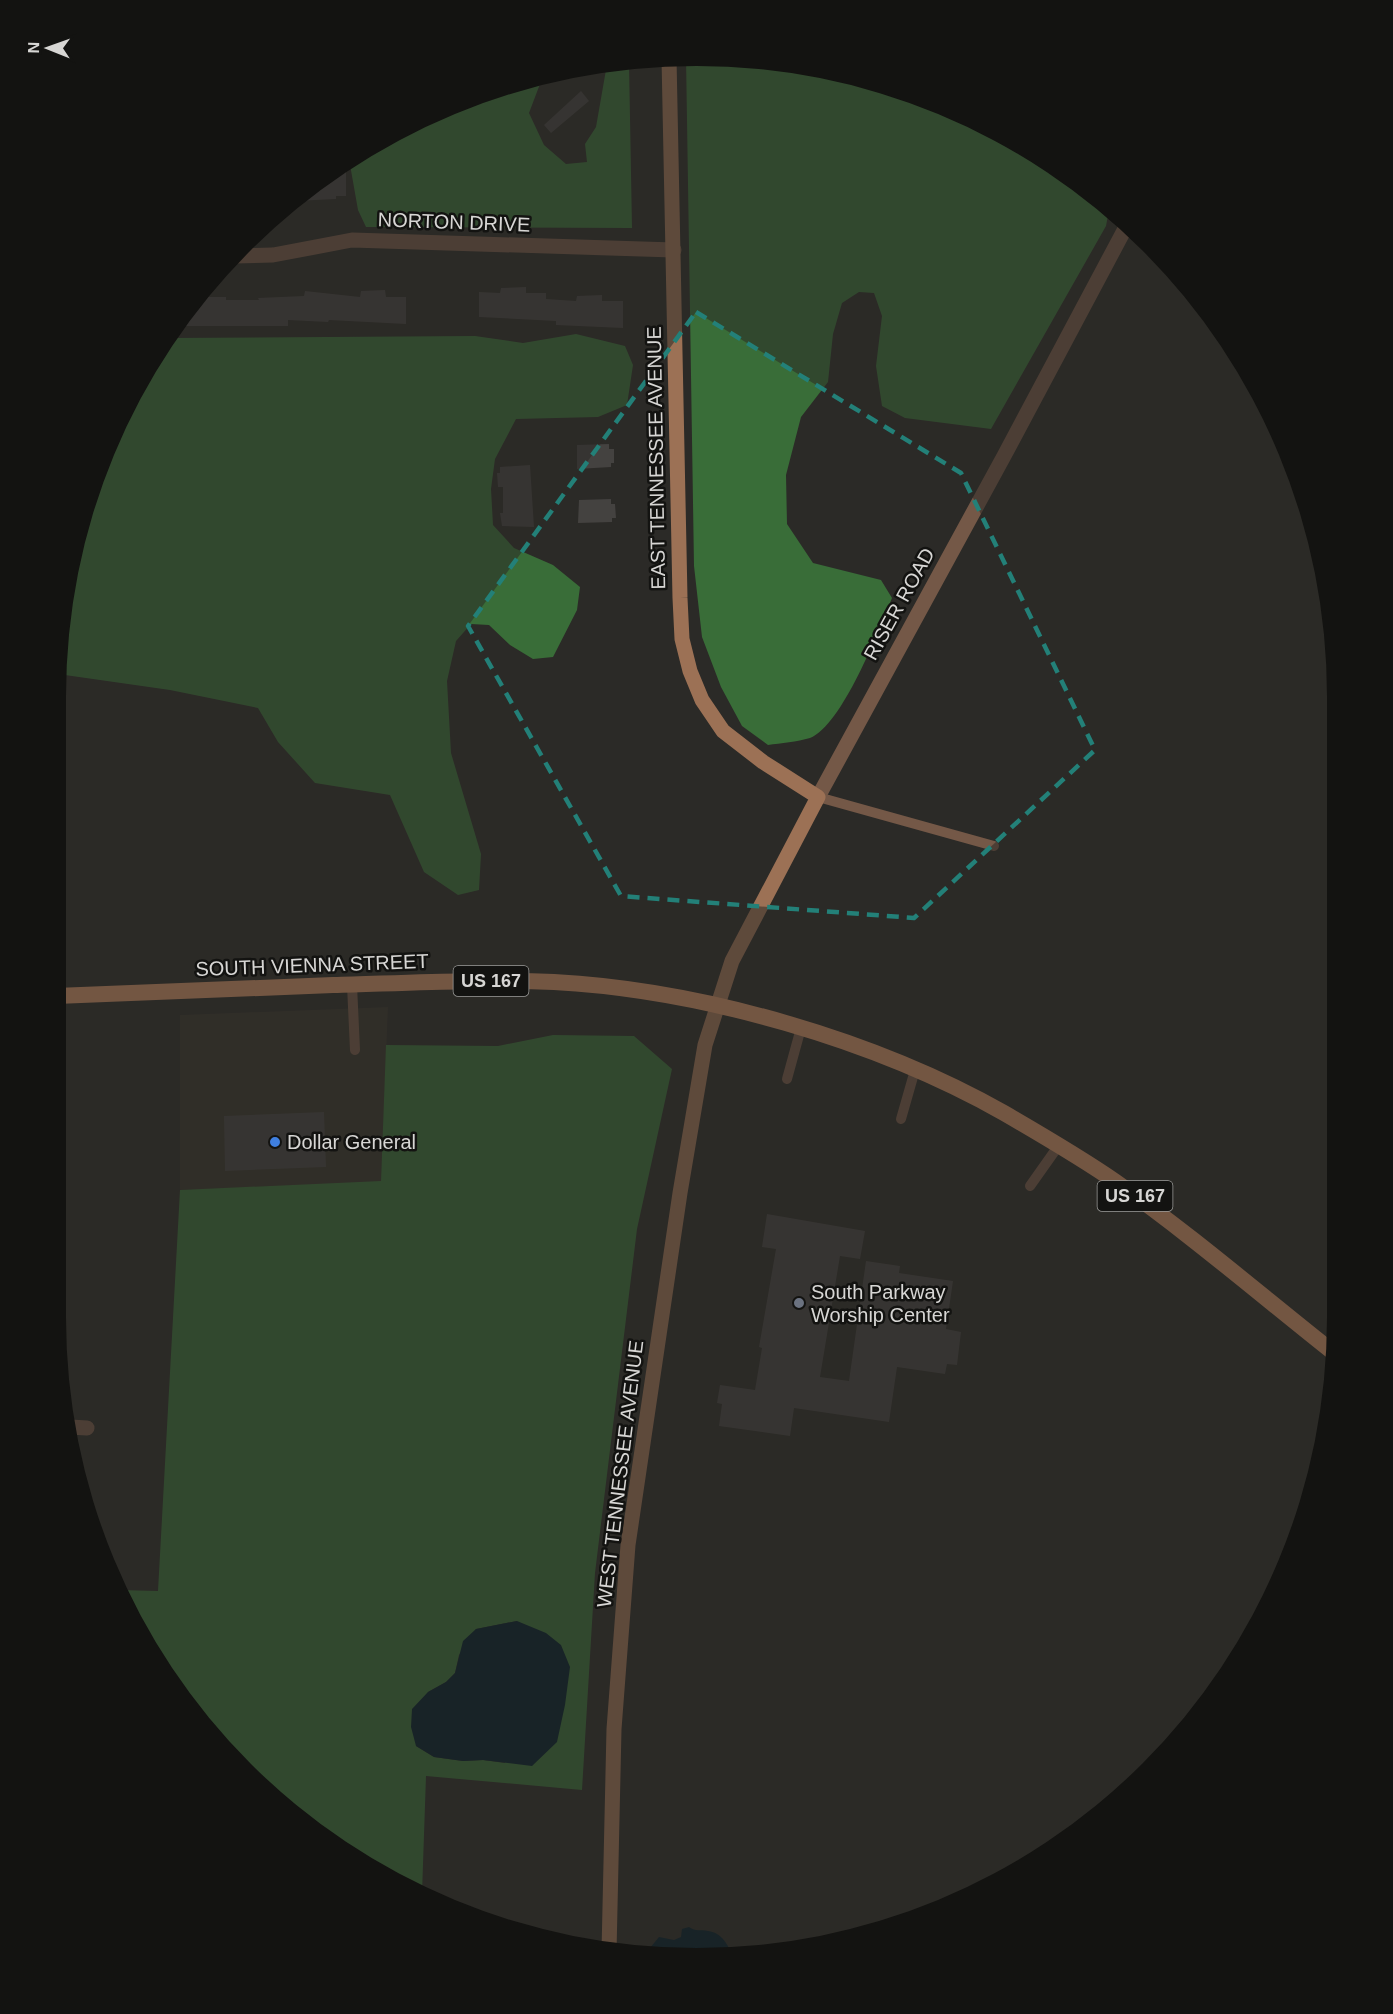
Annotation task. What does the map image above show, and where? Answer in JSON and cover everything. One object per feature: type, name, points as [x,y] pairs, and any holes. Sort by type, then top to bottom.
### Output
[{"type":"highway","name":"SOUTH VIENNA STREET","points":[[66,996],[484,981],[555,982],[675,997],[801,1028],[839,1040],[915,1070],[1001,1111],[1059,1145],[1157,1212],[1326,1347]]},
{"type":"main road","name":"EAST TENNESSEE AVENUE","points":[[669,67],[682,639],[690,671],[702,700],[723,731],[762,762],[818,797]]},
{"type":"main road","name":"RISER ROAD","points":[[717,1006],[732,961],[818,797]]},
{"type":"main road","name":"WEST TENNESSEE AVENUE","points":[[609,1942],[614,1729],[628,1545],[680,1193],[705,1045],[717,1006]]},
{"type":"street","name":"RISER ROAD","points":[[818,797],[1123,233]]},
{"type":"street","name":"NORTON DRIVE","points":[[246,256],[273,255],[352,240],[674,250]]},
{"type":"street","points":[[76,1428],[87,1428]]},
{"type":"lane","points":[[818,797],[994,846]]},
{"type":"lane","points":[[352,985],[355,1050]]},
{"type":"lane","points":[[787,1079],[801,1028]]},
{"type":"lane","points":[[901,1119],[915,1070]]},
{"type":"lane","points":[[1030,1186],[1059,1145]]},
{"type":"highlighted area","points":[[696,312],[961,473],[1095,750],[914,918],[621,896],[468,626]]},
{"type":"shaded area","points":[[388,1007],[381,1182],[180,1190],[180,1015]]},
{"type":"green space","points":[[686,66],[738,67],[779,71],[860,87],[899,99],[938,114],[1012,150],[1047,172],[1107,218],[1106,226],[991,429],[905,418],[882,406],[876,366],[882,316],[874,293],[859,292],[842,303],[833,334],[828,382],[801,417],[786,475],[787,524],[813,563],[881,580],[892,598],[847,697],[822,730],[810,738],[768,745],[742,726],[721,687],[702,637],[694,566]]},
{"type":"green space","points":[[629,70],[632,228],[366,227],[358,210],[351,169],[418,131],[494,99],[539,86],[529,113],[544,145],[566,164],[587,162],[585,144],[596,127],[606,72]]},
{"type":"green space","points":[[576,334],[625,346],[633,365],[627,405],[598,417],[516,419],[495,459],[491,489],[493,525],[514,548],[553,565],[580,587],[577,610],[553,657],[533,659],[510,645],[489,625],[471,624],[456,641],[447,681],[451,753],[481,854],[479,890],[458,895],[424,872],[390,795],[315,783],[278,742],[258,708],[170,690],[67,675],[71,614],[78,573],[99,494],[131,418],[150,381],[178,338],[475,336],[523,343]]},
{"type":"green space","points":[[553,1035],[634,1036],[672,1069],[637,1229],[595,1573],[582,1790],[426,1776],[422,1885],[381,1864],[346,1842],[281,1792],[251,1763],[222,1733],[172,1668],[150,1633],[128,1590],[158,1591],[180,1190],[381,1181],[386,1045],[498,1046]],"holes":[[[517,1621],[505,1763],[483,1760],[463,1761],[434,1757],[416,1746],[428,1692],[446,1682],[455,1673],[459,1655],[476,1629]]]},
{"type":"water","points":[[517,1621],[546,1633],[561,1645],[570,1667],[557,1742],[532,1766],[434,1757],[416,1746],[411,1727],[412,1709],[428,1692],[446,1682],[455,1673],[463,1641],[476,1629]]},
{"type":"water","points":[[689,1927],[713,1932],[724,1940],[728,1947],[651,1947],[659,1937],[674,1940],[681,1937],[682,1929]]},
{"type":"building","points":[[581,91],[589,101],[551,133],[544,125]]},
{"type":"building","points":[[346,172],[346,196],[336,196],[336,199],[308,200]]},
{"type":"building","points":[[526,287],[526,293],[546,293],[546,299],[576,301],[577,296],[602,295],[602,301],[623,301],[623,328],[556,325],[556,321],[479,317],[479,292],[500,293],[501,288]]},
{"type":"building","points":[[385,290],[386,297],[406,297],[406,324],[288,320],[288,326],[187,326],[209,297],[226,297],[226,300],[259,300],[258,298],[304,296],[305,291],[360,297],[361,291]]},
{"type":"building","points":[[609,444],[609,449],[614,449],[614,463],[611,463],[611,467],[577,469],[577,445]]},
{"type":"building","points":[[530,465],[534,527],[502,526],[500,513],[503,513],[503,487],[498,487],[497,473],[500,473],[500,467]]},
{"type":"building","points":[[611,499],[611,504],[615,504],[616,518],[612,518],[612,522],[578,523],[579,500]]},
{"type":"building","name":"Dollar General","points":[[324,1112],[326,1167],[225,1171],[224,1116]]},
{"type":"building","points":[[767,1214],[865,1231],[860,1259],[840,1256],[820,1377],[849,1381],[866,1261],[900,1266],[899,1273],[953,1281],[946,1329],[961,1332],[957,1365],[947,1364],[945,1374],[897,1367],[889,1422],[794,1408],[790,1436],[719,1426],[722,1404],[717,1403],[720,1385],[755,1390],[762,1348],[759,1347],[776,1249],[762,1247]]},
{"type":"place","name":"Dollar General","points":[[275,1142]]},
{"type":"place","name":"South Parkway Worship Center","points":[[799,1303]]}]
